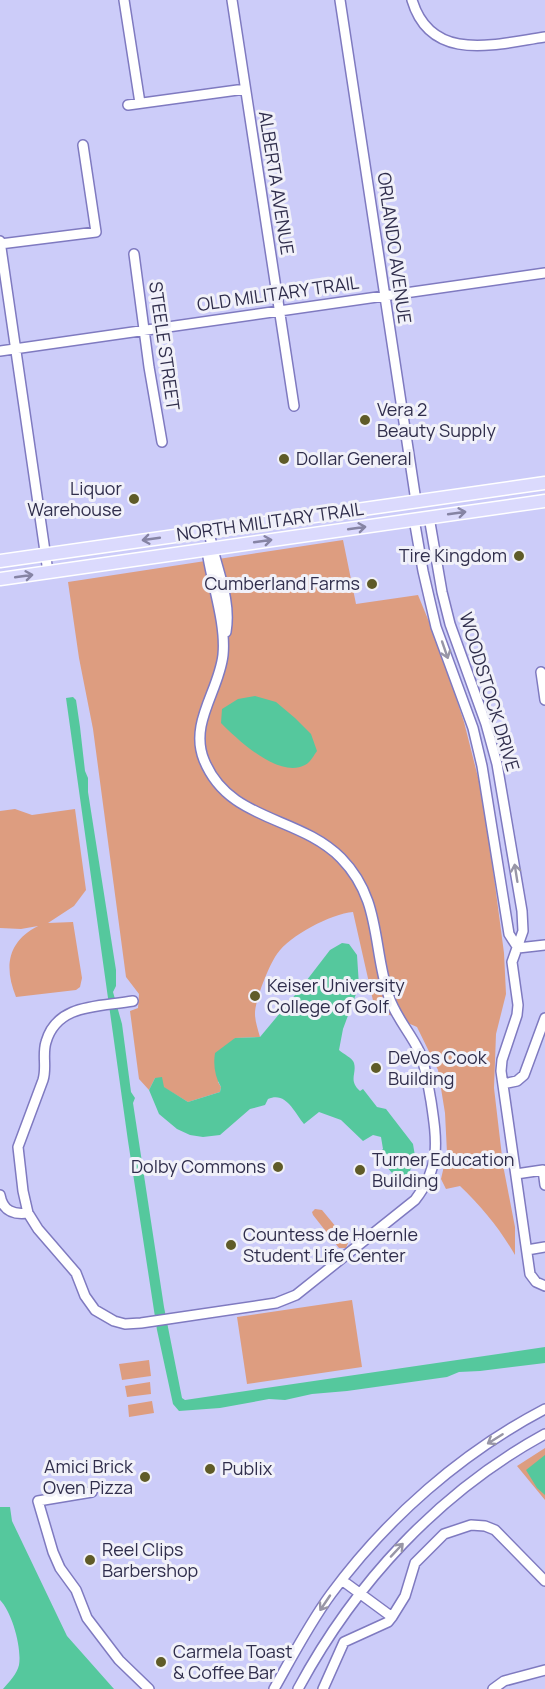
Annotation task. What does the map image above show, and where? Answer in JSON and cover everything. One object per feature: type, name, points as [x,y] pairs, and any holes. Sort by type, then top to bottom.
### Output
[{"type":"main road","name":"NORTH MILITARY TRAIL","points":[[0,561],[545,483]]},
{"type":"main road","points":[[414,519],[421,509],[441,498]]},
{"type":"main road","points":[[399,521],[411,511],[416,501]]},
{"type":"main road","name":"NORTH MILITARY TRAIL","points":[[0,579],[545,501]]},
{"type":"street","points":[[124,0],[140,103]]},
{"type":"street","name":"ALBERTA AVENUE","points":[[232,0],[294,406]]},
{"type":"street","name":"ORLANDO AVENUE","points":[[340,0],[416,501]]},
{"type":"street","points":[[412,0],[417,13],[429,29],[457,45],[477,47],[545,37]]},
{"type":"street","points":[[128,105],[245,89]]},
{"type":"street","points":[[48,572],[0,243],[96,232],[83,145]]},
{"type":"street","name":"STEELE STREET","points":[[134,254],[162,442]]},
{"type":"street","name":"OLD MILITARY TRAIL","points":[[0,351],[545,273]]},
{"type":"street","name":"WOODSTOCK DRIVE","points":[[429,517],[450,624],[486,724],[503,791],[522,911],[523,931],[518,948]]},
{"type":"street","name":"WOODSTOCK DRIVE","points":[[414,519],[436,627],[473,728],[486,785],[509,934],[518,948]]},
{"type":"street","points":[[133,1001],[67,1013],[56,1023],[46,1040],[45,1074],[18,1147],[28,1213],[38,1229],[76,1273],[85,1296],[95,1310],[109,1319],[125,1324],[153,1321],[276,1303],[296,1295],[414,1200],[427,1181],[436,1152],[437,1140],[423,1061],[397,1016],[389,997],[372,909],[358,879],[339,857],[315,839],[244,807],[232,798],[213,776],[203,758],[200,728],[220,670],[226,629],[226,604],[219,566],[212,549],[209,531]]},
{"type":"street","points":[[541,672],[545,700]]},
{"type":"street","points":[[545,945],[518,948],[513,957],[512,967],[518,1010],[502,1060],[501,1071],[530,1274],[536,1282],[545,1286]]},
{"type":"street","points":[[503,1084],[517,1081],[524,1075],[545,1018]]},
{"type":"street","points":[[516,1174],[543,1170],[545,1185]]},
{"type":"street","points":[[0,1195],[1,1203],[8,1211],[17,1214],[28,1213]]},
{"type":"street","points":[[527,1250],[545,1247]]},
{"type":"street","points":[[274,1689],[302,1639],[332,1594],[382,1535],[433,1485],[483,1446],[545,1409]]},
{"type":"street","points":[[298,1689],[319,1652],[359,1594],[397,1550],[443,1506],[496,1464],[545,1434]]},
{"type":"street","points":[[92,1492],[38,1501],[43,1521],[55,1557],[76,1590],[87,1618],[119,1660],[149,1689]]},
{"type":"street","points":[[323,1689],[344,1642],[387,1622],[392,1617],[405,1596],[415,1563],[444,1534],[465,1526],[485,1526],[495,1530],[545,1581]]},
{"type":"street","points":[[343,1581],[392,1617]]},
{"type":"street","points":[[493,1689],[504,1681],[545,1670]]},
{"type":"shaded area","points":[[343,540],[356,604],[418,595],[439,646],[464,722],[484,801],[504,953],[506,994],[496,1034],[494,1088],[503,1165],[515,1227],[515,1255],[497,1227],[468,1194],[460,1186],[446,1189],[441,1179],[447,1153],[445,1113],[438,1070],[417,1027],[385,1013],[374,1005],[353,912],[334,917],[301,933],[277,954],[257,1000],[255,1014],[260,1037],[235,1038],[218,1082],[221,1087],[220,1092],[188,1102],[163,1087],[155,1078],[149,1090],[139,1079],[130,1011],[138,1008],[139,994],[126,977],[93,729],[79,658],[68,582]]},
{"type":"shaded area","points":[[255,696],[276,702],[311,734],[317,751],[307,764],[295,768],[283,767],[271,762],[248,747],[221,723],[222,709],[238,699]]},
{"type":"shaded area","points":[[73,697],[76,700],[116,970],[116,986],[113,992],[122,1024],[131,1092],[135,1098],[133,1103],[164,1307],[182,1398],[185,1400],[545,1347],[545,1363],[459,1372],[447,1377],[312,1394],[285,1400],[269,1399],[220,1408],[179,1411],[173,1404],[157,1330],[128,1141],[66,698]]},
{"type":"shaded area","points":[[15,809],[32,815],[75,809],[86,890],[74,906],[48,923],[73,922],[82,978],[80,987],[76,990],[16,997],[12,986],[10,966],[14,948],[28,932],[38,926],[21,929],[0,928],[0,811]]},
{"type":"shaded area","points":[[342,943],[349,944],[357,955],[359,986],[343,1029],[339,1050],[353,1061],[356,1087],[360,1091],[363,1089],[377,1107],[386,1109],[413,1144],[415,1156],[410,1171],[404,1178],[397,1179],[377,1155],[383,1149],[381,1137],[373,1135],[363,1141],[341,1120],[319,1112],[304,1124],[289,1104],[280,1098],[268,1099],[265,1105],[250,1109],[220,1135],[203,1137],[190,1135],[177,1129],[159,1114],[149,1090],[155,1078],[162,1077],[164,1087],[188,1102],[220,1092],[221,1087],[214,1066],[215,1053],[235,1038],[260,1037],[330,950]]},
{"type":"shaded area","points":[[315,1209],[322,1210],[346,1239],[348,1243],[346,1248],[339,1248],[313,1215],[312,1212]]},
{"type":"shaded area","points":[[352,1300],[362,1367],[247,1384],[237,1317]]},
{"type":"shaded area","points":[[149,1360],[151,1376],[122,1380],[119,1364]]},
{"type":"shaded area","points":[[150,1382],[151,1394],[127,1397],[125,1386]]},
{"type":"shaded area","points":[[152,1401],[154,1413],[129,1417],[128,1405]]},
{"type":"shaded area","points":[[545,1448],[545,1500],[517,1466]]},
{"type":"shaded area","points":[[545,1455],[545,1495],[537,1488],[526,1470]]},
{"type":"shaded area","points":[[0,1507],[10,1507],[12,1521],[67,1636],[114,1689],[3,1689],[16,1672],[20,1658],[12,1621],[0,1600]]},
{"type":"place","name":"Vera 2 Beauty Supply","points":[[365,420]]},
{"type":"place","name":"Dollar General","points":[[284,459]]},
{"type":"place","name":"Liquor Warehouse","points":[[134,499]]},
{"type":"place","name":"Tire Kingdom","points":[[519,556]]},
{"type":"place","name":"Cumberland Farms","points":[[372,584]]},
{"type":"place","name":"Keiser University College of Golf","points":[[255,996]]},
{"type":"place","name":"DeVos Cook Building","points":[[376,1068]]},
{"type":"place","name":"Dolby Commons","points":[[278,1167]]},
{"type":"place","name":"Turner Education Building","points":[[360,1170]]},
{"type":"place","name":"Countess de Hoernle Student Life Center","points":[[231,1245]]},
{"type":"place","name":"Publix","points":[[210,1469]]},
{"type":"place","name":"Amici Brick Oven Pizza","points":[[145,1477]]},
{"type":"place","name":"Reel Clips Barbershop","points":[[90,1560]]},
{"type":"place","name":"Carmela Toast & Coffee Bar","points":[[161,1662]]}]
